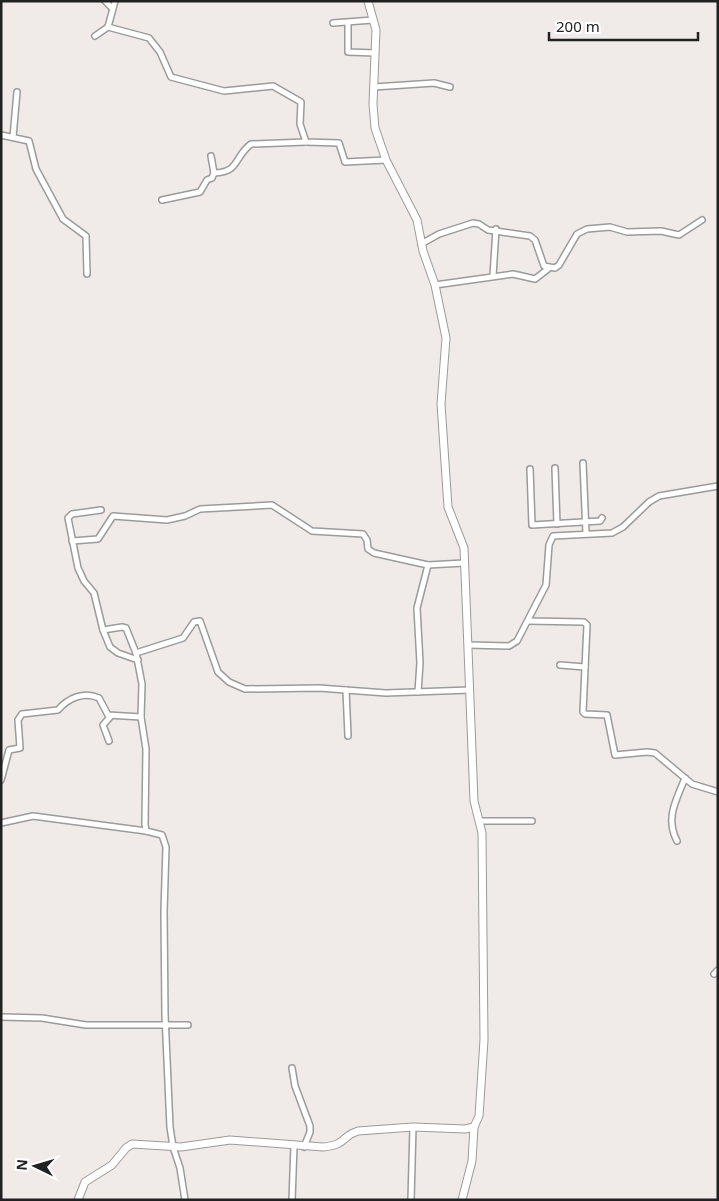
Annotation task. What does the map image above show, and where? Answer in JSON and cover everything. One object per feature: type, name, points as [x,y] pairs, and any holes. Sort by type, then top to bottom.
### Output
[{"type":"street","points":[[105,1],[112,8]]},
{"type":"street","points":[[95,36],[108,27],[115,1]]},
{"type":"street","points":[[368,1],[375,26],[374,121],[386,160],[415,216],[421,244],[435,285],[447,343],[441,404],[448,507],[454,528],[463,546],[474,801],[480,821],[484,1040],[480,1113],[474,1127],[472,1161],[462,1200]]},
{"type":"street","points":[[333,23],[373,20]]},
{"type":"street","points":[[348,23],[348,52],[375,53]]},
{"type":"street","points":[[108,27],[149,38],[160,52],[169,75],[175,79],[232,92],[271,86],[294,96],[302,102],[300,124],[306,142]]},
{"type":"street","points":[[374,87],[434,83],[450,87]]},
{"type":"street","points":[[14,137],[17,92]]},
{"type":"street","points":[[1,135],[29,141],[38,175],[63,219],[86,236],[87,274]]},
{"type":"street","points":[[214,173],[231,170],[238,157],[251,144],[306,142],[339,144],[345,162],[386,160]]},
{"type":"street","points":[[162,200],[200,192],[214,173],[211,156]]},
{"type":"street","points":[[435,285],[513,274],[535,279],[548,269],[559,265],[571,241],[581,231],[610,227],[627,232],[661,231],[679,235],[702,220]]},
{"type":"street","points":[[421,244],[439,234],[470,224],[479,224],[488,230],[530,236],[537,246],[540,259],[548,269]]},
{"type":"street","points":[[493,276],[496,230]]},
{"type":"street","points":[[583,463],[586,533]]},
{"type":"street","points":[[555,468],[557,524]]},
{"type":"street","points":[[530,469],[532,524],[586,523],[600,521],[602,518]]},
{"type":"street","points":[[468,645],[510,646],[517,640],[546,585],[550,539],[558,535],[612,533],[620,529],[649,502],[659,496],[718,486]]},
{"type":"street","points":[[72,542],[98,539],[112,516],[167,520],[185,516],[200,509],[272,505],[312,531],[363,534],[370,551],[428,565],[464,563]]},
{"type":"street","points":[[102,510],[69,516],[72,542],[81,577],[94,594],[103,630],[112,649],[138,660]]},
{"type":"street","points":[[418,692],[420,664],[417,608],[428,565]]},
{"type":"street","points":[[136,653],[183,638],[194,622],[200,621],[218,672],[238,687],[253,690],[293,687],[386,693],[470,690]]},
{"type":"street","points":[[528,621],[586,623],[583,712],[585,714],[606,715],[613,754],[617,756],[651,752],[692,784],[718,792]]},
{"type":"street","points":[[103,630],[122,626],[126,628],[138,660],[142,691],[141,716],[146,749],[144,808],[146,831]]},
{"type":"street","points":[[560,666],[585,667]]},
{"type":"street","points":[[346,690],[348,736]]},
{"type":"street","points":[[1,780],[9,750],[20,748],[20,715],[58,710],[67,700],[91,695],[99,698],[105,712],[111,716],[141,716]]},
{"type":"street","points":[[109,741],[103,725],[111,716]]},
{"type":"street","points":[[677,841],[672,832],[671,813],[685,778]]},
{"type":"street","points":[[1,823],[33,816],[162,834],[166,847],[164,912],[165,1024],[173,1147],[180,1168],[185,1200]]},
{"type":"street","points":[[480,821],[532,821]]},
{"type":"street","points":[[1,1017],[42,1018],[86,1025],[188,1025]]},
{"type":"street","points":[[292,1068],[295,1086],[310,1126],[310,1132],[304,1147]]},
{"type":"street","points":[[78,1200],[85,1182],[112,1165],[128,1146],[140,1143],[173,1147],[230,1140],[304,1147],[336,1146],[358,1130],[413,1127],[460,1129],[474,1127]]},
{"type":"street","points":[[411,1200],[413,1127]]},
{"type":"street","points":[[292,1200],[294,1146]]}]
